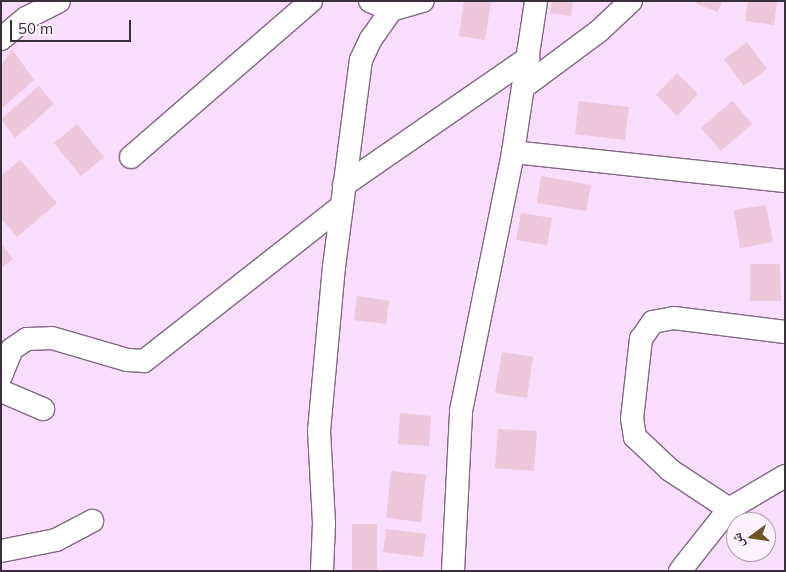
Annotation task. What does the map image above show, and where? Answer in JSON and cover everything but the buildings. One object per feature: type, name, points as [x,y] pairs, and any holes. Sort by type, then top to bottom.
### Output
[{"type":"street","points":[[1,39],[26,18],[59,1]]},
{"type":"street","points":[[131,157],[311,1]]},
{"type":"street","points":[[370,1],[391,10]]},
{"type":"street","points":[[322,571],[324,523],[319,431],[343,196],[361,60],[370,39],[391,10],[423,1]]},
{"type":"street","points":[[453,571],[461,411],[513,152],[525,86],[536,1]]},
{"type":"street","points":[[525,86],[598,31],[631,1]]},
{"type":"street","points":[[1,376],[12,349],[26,339],[52,338],[127,360],[144,361],[343,196],[528,58]]},
{"type":"street","points":[[513,152],[784,180]]},
{"type":"street","points":[[729,509],[670,470],[635,437],[632,419],[641,339],[653,322],[674,318],[785,332]]},
{"type":"street","points":[[1,391],[43,409]]},
{"type":"street","points":[[680,571],[729,509],[785,476]]},
{"type":"street","points":[[1,551],[56,540],[92,521]]}]
